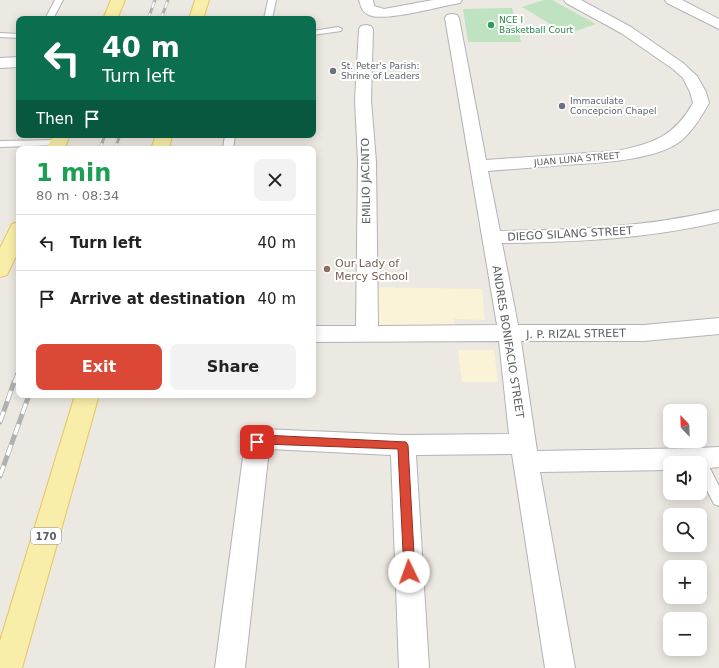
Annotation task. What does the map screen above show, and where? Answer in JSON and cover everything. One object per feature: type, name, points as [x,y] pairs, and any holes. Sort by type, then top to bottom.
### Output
[{"type":"main road","points":[[111,16],[118,0]]},
{"type":"main road","points":[[197,16],[202,0]]},
{"type":"main road","points":[[0,270],[16,235]]},
{"type":"main road","name":"170","points":[[7,668],[86,398]]},
{"type":"street","points":[[366,0],[368,8],[374,12],[384,13],[455,0]]},
{"type":"street","name":"JUAN LUNA STREET","points":[[479,166],[617,156],[641,151],[664,143],[676,136],[695,114],[701,102],[698,92],[689,76],[678,66],[626,30],[571,0]]},
{"type":"street","points":[[672,0],[719,25]]},
{"type":"street","name":"ANDRES BONIFACIO STREET","points":[[452,18],[509,334],[525,453],[560,668]]},
{"type":"street","name":"EMILIO JACINTO","points":[[366,29],[363,100],[367,162],[367,334]]},
{"type":"street","points":[[0,63],[16,62]]},
{"type":"street","name":"DIEGO SILANG STREET","points":[[492,237],[619,234],[692,223],[719,216]]},
{"type":"street","name":"J. P. RIZAL STREET","points":[[316,334],[644,333],[719,326]]},
{"type":"street","points":[[230,668],[257,442],[263,439],[403,445],[525,453],[709,458]]},
{"type":"street","points":[[403,445],[414,668]]},
{"type":"lane","points":[[51,16],[59,0]]},
{"type":"lane","points":[[269,16],[272,0]]},
{"type":"lane","points":[[316,33],[338,29]]},
{"type":"lane","points":[[0,35],[16,36]]},
{"type":"lane","points":[[0,144],[58,142]]},
{"type":"lane","points":[[709,458],[719,500]]},
{"type":"shaded area","points":[[372,287],[482,289],[485,320],[454,319],[454,327],[371,325]]},
{"type":"shaded area","points":[[458,350],[494,350],[498,382],[462,382]]},
{"type":"green space","points":[[544,0],[552,0],[596,24],[567,34],[522,7]]},
{"type":"green space","name":"NCE I Basketball Court","points":[[512,8],[521,42],[468,42],[463,9]]},
{"type":"railway","points":[[149,16],[155,0]]},
{"type":"railway","points":[[162,16],[168,0]]},
{"type":"railway","points":[[101,146],[104,138]]},
{"type":"railway","points":[[116,146],[119,138]]},
{"type":"railway","points":[[14,383],[16,378]]},
{"type":"railway","points":[[0,422],[14,382]]},
{"type":"railway","points":[[0,476],[28,398]]},
{"type":"place","name":"NCE I Basketball Court","points":[[491,25]]},
{"type":"place","name":"St. Peter's Parish: Shrine of Leaders","points":[[333,71]]},
{"type":"place","name":"Immaculate Concepcion Chapel","points":[[562,106]]},
{"type":"place","name":"Our Lady of Mercy School","points":[[327,269]]},
{"type":"route","points":[[257,442],[263,439],[403,445],[409,572]]}]
